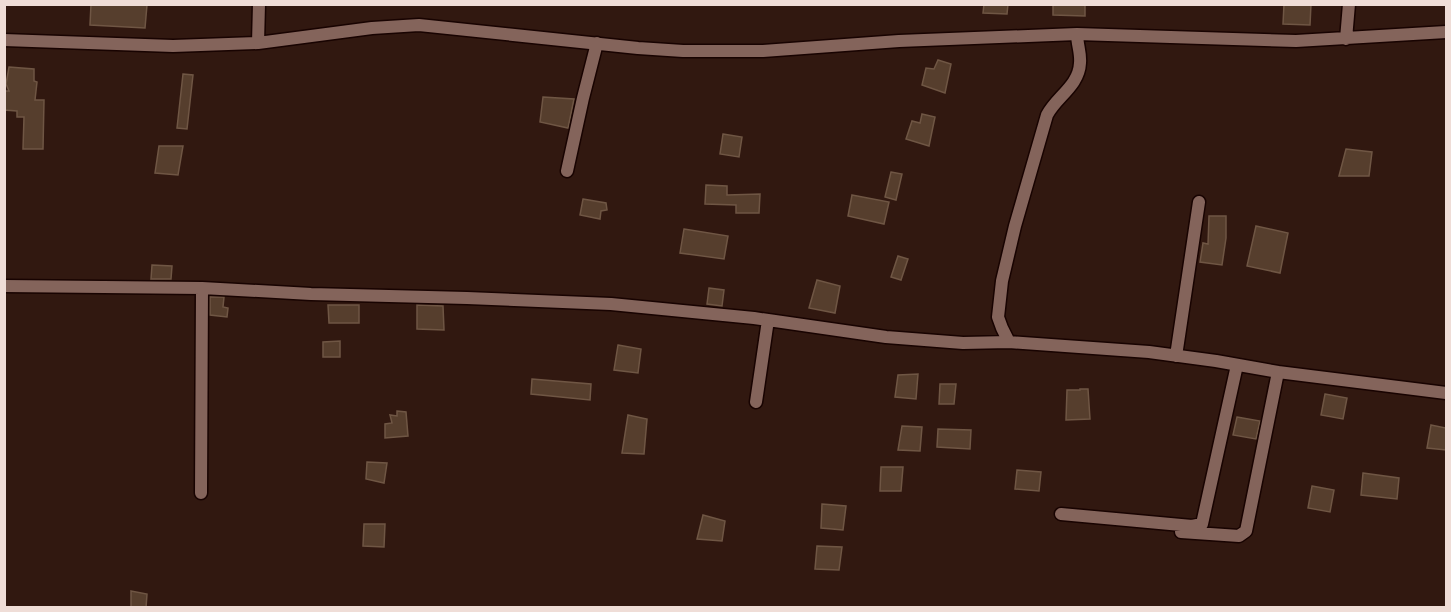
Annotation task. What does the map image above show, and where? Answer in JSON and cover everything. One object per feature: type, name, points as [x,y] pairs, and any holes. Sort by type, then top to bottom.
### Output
[{"type":"street","points":[[258,43],[259,4]]},
{"type":"street","points":[[1346,39],[1349,4]]},
{"type":"street","points":[[4,40],[173,46],[258,43],[409,25],[683,51],[763,51],[899,41],[1077,34],[1296,41],[1446,32]]},
{"type":"street","points":[[1009,342],[998,317],[1005,264],[1047,115],[1050,108],[1073,84],[1078,74],[1080,56],[1077,34]]},
{"type":"street","points":[[567,171],[597,43]]},
{"type":"street","points":[[1176,356],[1199,202]]},
{"type":"street","points":[[4,286],[202,288],[610,304],[768,320],[886,337],[963,343],[1009,342],[1176,356],[1278,372],[1446,393]]},
{"type":"street","points":[[201,493],[202,288]]},
{"type":"street","points":[[756,402],[768,320]]},
{"type":"street","points":[[1061,514],[1192,526],[1202,524],[1238,365]]},
{"type":"street","points":[[1130,528],[1239,536],[1246,531],[1278,372]]},
{"type":"building","points":[[91,4],[147,5],[145,28],[90,25]]},
{"type":"building","points":[[984,4],[1008,4],[1007,14],[983,13]]},
{"type":"building","points":[[1053,4],[1085,4],[1085,16],[1053,15]]},
{"type":"building","points":[[1284,4],[1311,4],[1310,25],[1283,24]]},
{"type":"building","points":[[938,60],[951,64],[945,93],[922,85],[926,68],[934,69]]},
{"type":"building","points":[[9,67],[34,69],[34,81],[37,82],[35,100],[44,100],[43,149],[23,149],[24,117],[17,117],[17,111],[4,110],[4,91],[9,91],[6,84]]},
{"type":"building","points":[[183,74],[193,75],[187,129],[177,128]]},
{"type":"building","points":[[543,97],[574,99],[568,128],[540,122]]},
{"type":"building","points":[[922,114],[935,117],[929,146],[906,139],[912,121],[920,123]]},
{"type":"building","points":[[723,134],[742,137],[739,157],[720,154]]},
{"type":"building","points":[[159,146],[183,146],[178,175],[155,173]]},
{"type":"building","points":[[1346,149],[1372,152],[1369,176],[1339,176]]},
{"type":"building","points":[[891,172],[902,174],[896,200],[885,197]]},
{"type":"building","points":[[706,185],[727,186],[727,195],[760,194],[759,213],[736,213],[736,205],[705,204]]},
{"type":"building","points":[[852,195],[889,202],[884,224],[848,216]]},
{"type":"building","points":[[583,199],[606,203],[607,210],[601,211],[600,219],[580,215]]},
{"type":"building","points":[[1209,216],[1226,216],[1222,265],[1200,262],[1203,243],[1208,244]]},
{"type":"building","points":[[1256,226],[1288,233],[1280,273],[1247,266]]},
{"type":"building","points":[[684,229],[728,236],[724,259],[680,253]]},
{"type":"building","points":[[898,256],[908,259],[901,280],[891,277]]},
{"type":"building","points":[[152,265],[172,266],[171,279],[151,279]]},
{"type":"building","points":[[817,280],[840,286],[835,313],[809,308]]},
{"type":"building","points":[[709,288],[724,290],[722,306],[707,304]]},
{"type":"building","points":[[210,297],[224,297],[223,307],[228,308],[227,317],[210,315]]},
{"type":"building","points":[[328,305],[359,305],[359,323],[329,323]]},
{"type":"building","points":[[417,305],[443,306],[444,330],[417,329]]},
{"type":"building","points":[[340,341],[340,357],[323,357],[323,342]]},
{"type":"building","points":[[618,345],[641,349],[638,373],[614,370]]},
{"type":"building","points":[[918,374],[916,399],[895,397],[898,375]]},
{"type":"building","points":[[532,379],[591,384],[590,400],[531,394]]},
{"type":"building","points":[[940,384],[956,384],[954,404],[939,404]]},
{"type":"building","points":[[1088,389],[1090,419],[1066,420],[1067,390]]},
{"type":"building","points":[[1325,394],[1347,398],[1343,419],[1321,415]]},
{"type":"building","points":[[397,411],[406,412],[408,436],[385,438],[385,424],[392,423],[390,415],[397,416]]},
{"type":"building","points":[[628,415],[647,419],[644,454],[622,453]]},
{"type":"building","points":[[1237,417],[1260,421],[1256,439],[1233,435]]},
{"type":"building","points":[[1431,425],[1446,428],[1446,450],[1427,448]]},
{"type":"building","points":[[902,426],[922,427],[920,451],[898,450]]},
{"type":"building","points":[[938,429],[971,430],[970,449],[937,447]]},
{"type":"building","points":[[367,462],[387,463],[384,483],[366,479]]},
{"type":"building","points":[[881,467],[903,467],[901,491],[880,491]]},
{"type":"building","points":[[1017,470],[1041,472],[1039,491],[1015,489]]},
{"type":"building","points":[[1363,473],[1399,478],[1397,499],[1361,495]]},
{"type":"building","points":[[1312,486],[1334,490],[1330,512],[1308,508]]},
{"type":"building","points":[[822,504],[846,506],[843,530],[821,528]]},
{"type":"building","points":[[703,515],[725,521],[722,541],[697,539]]},
{"type":"building","points":[[364,524],[385,524],[384,547],[363,546]]},
{"type":"building","points":[[817,546],[842,547],[839,570],[815,569]]},
{"type":"building","points":[[131,591],[147,594],[146,608],[131,608]]}]
